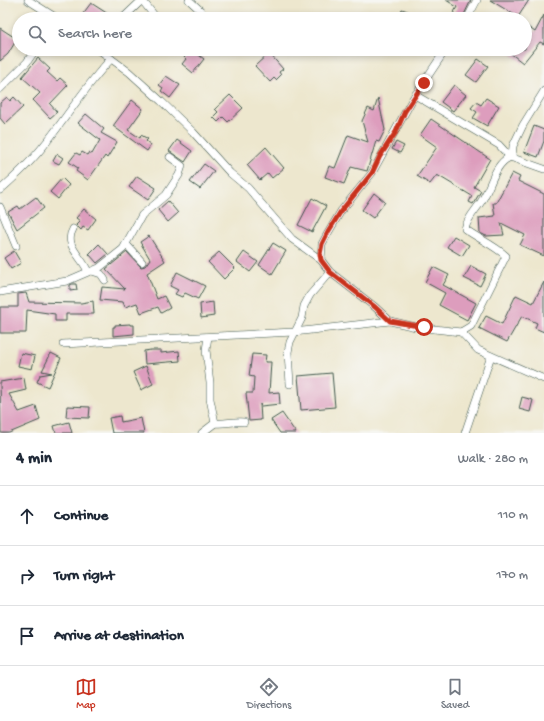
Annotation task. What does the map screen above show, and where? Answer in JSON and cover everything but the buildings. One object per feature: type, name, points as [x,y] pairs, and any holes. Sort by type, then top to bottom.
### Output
[{"type":"street","points":[[28,0],[47,12]]},
{"type":"street","points":[[129,12],[142,0],[151,12]]},
{"type":"street","points":[[189,0],[201,12]]},
{"type":"street","points":[[471,12],[477,0]]},
{"type":"street","points":[[0,88],[27,62],[31,56]]},
{"type":"street","points":[[107,56],[129,72],[190,129],[230,173],[248,188],[280,228],[297,244],[321,260],[330,272],[375,307],[390,321]]},
{"type":"street","points":[[321,260],[322,244],[328,232],[341,211],[372,173],[415,95],[441,56]]},
{"type":"street","points":[[0,190],[27,165],[46,144],[111,59]]},
{"type":"street","points":[[511,157],[513,146],[523,125],[544,91]]},
{"type":"street","points":[[415,95],[499,145],[511,157],[544,169]]},
{"type":"street","points":[[0,292],[67,281],[99,268],[126,244],[142,215],[148,208],[156,205],[166,194],[179,175],[182,166],[170,157]]},
{"type":"street","points":[[63,344],[294,332],[390,321],[416,327],[461,332],[471,326],[506,256],[491,244],[482,241],[465,229],[466,222],[485,195],[491,178],[504,160],[511,157]]},
{"type":"street","points":[[0,207],[16,246]]},
{"type":"street","points":[[73,229],[70,238],[75,253],[85,263],[90,271],[102,274],[105,280]]},
{"type":"street","points":[[126,244],[142,262]]},
{"type":"street","points":[[290,384],[288,352],[290,342],[302,318],[304,306],[310,295],[330,272]]},
{"type":"street","points":[[461,332],[478,350],[544,379]]},
{"type":"street","points":[[208,337],[206,350],[210,383],[210,399],[215,423]]},
{"type":"street","points":[[465,433],[491,356]]},
{"type":"street","points":[[202,433],[215,423],[230,423],[235,421],[244,422]]},
{"type":"route","points":[[424,83],[405,111],[401,123],[380,156],[372,173],[356,191],[350,202],[341,211],[328,232],[322,244],[320,254],[321,260],[330,272],[375,307],[390,321],[416,327],[424,327]]}]
